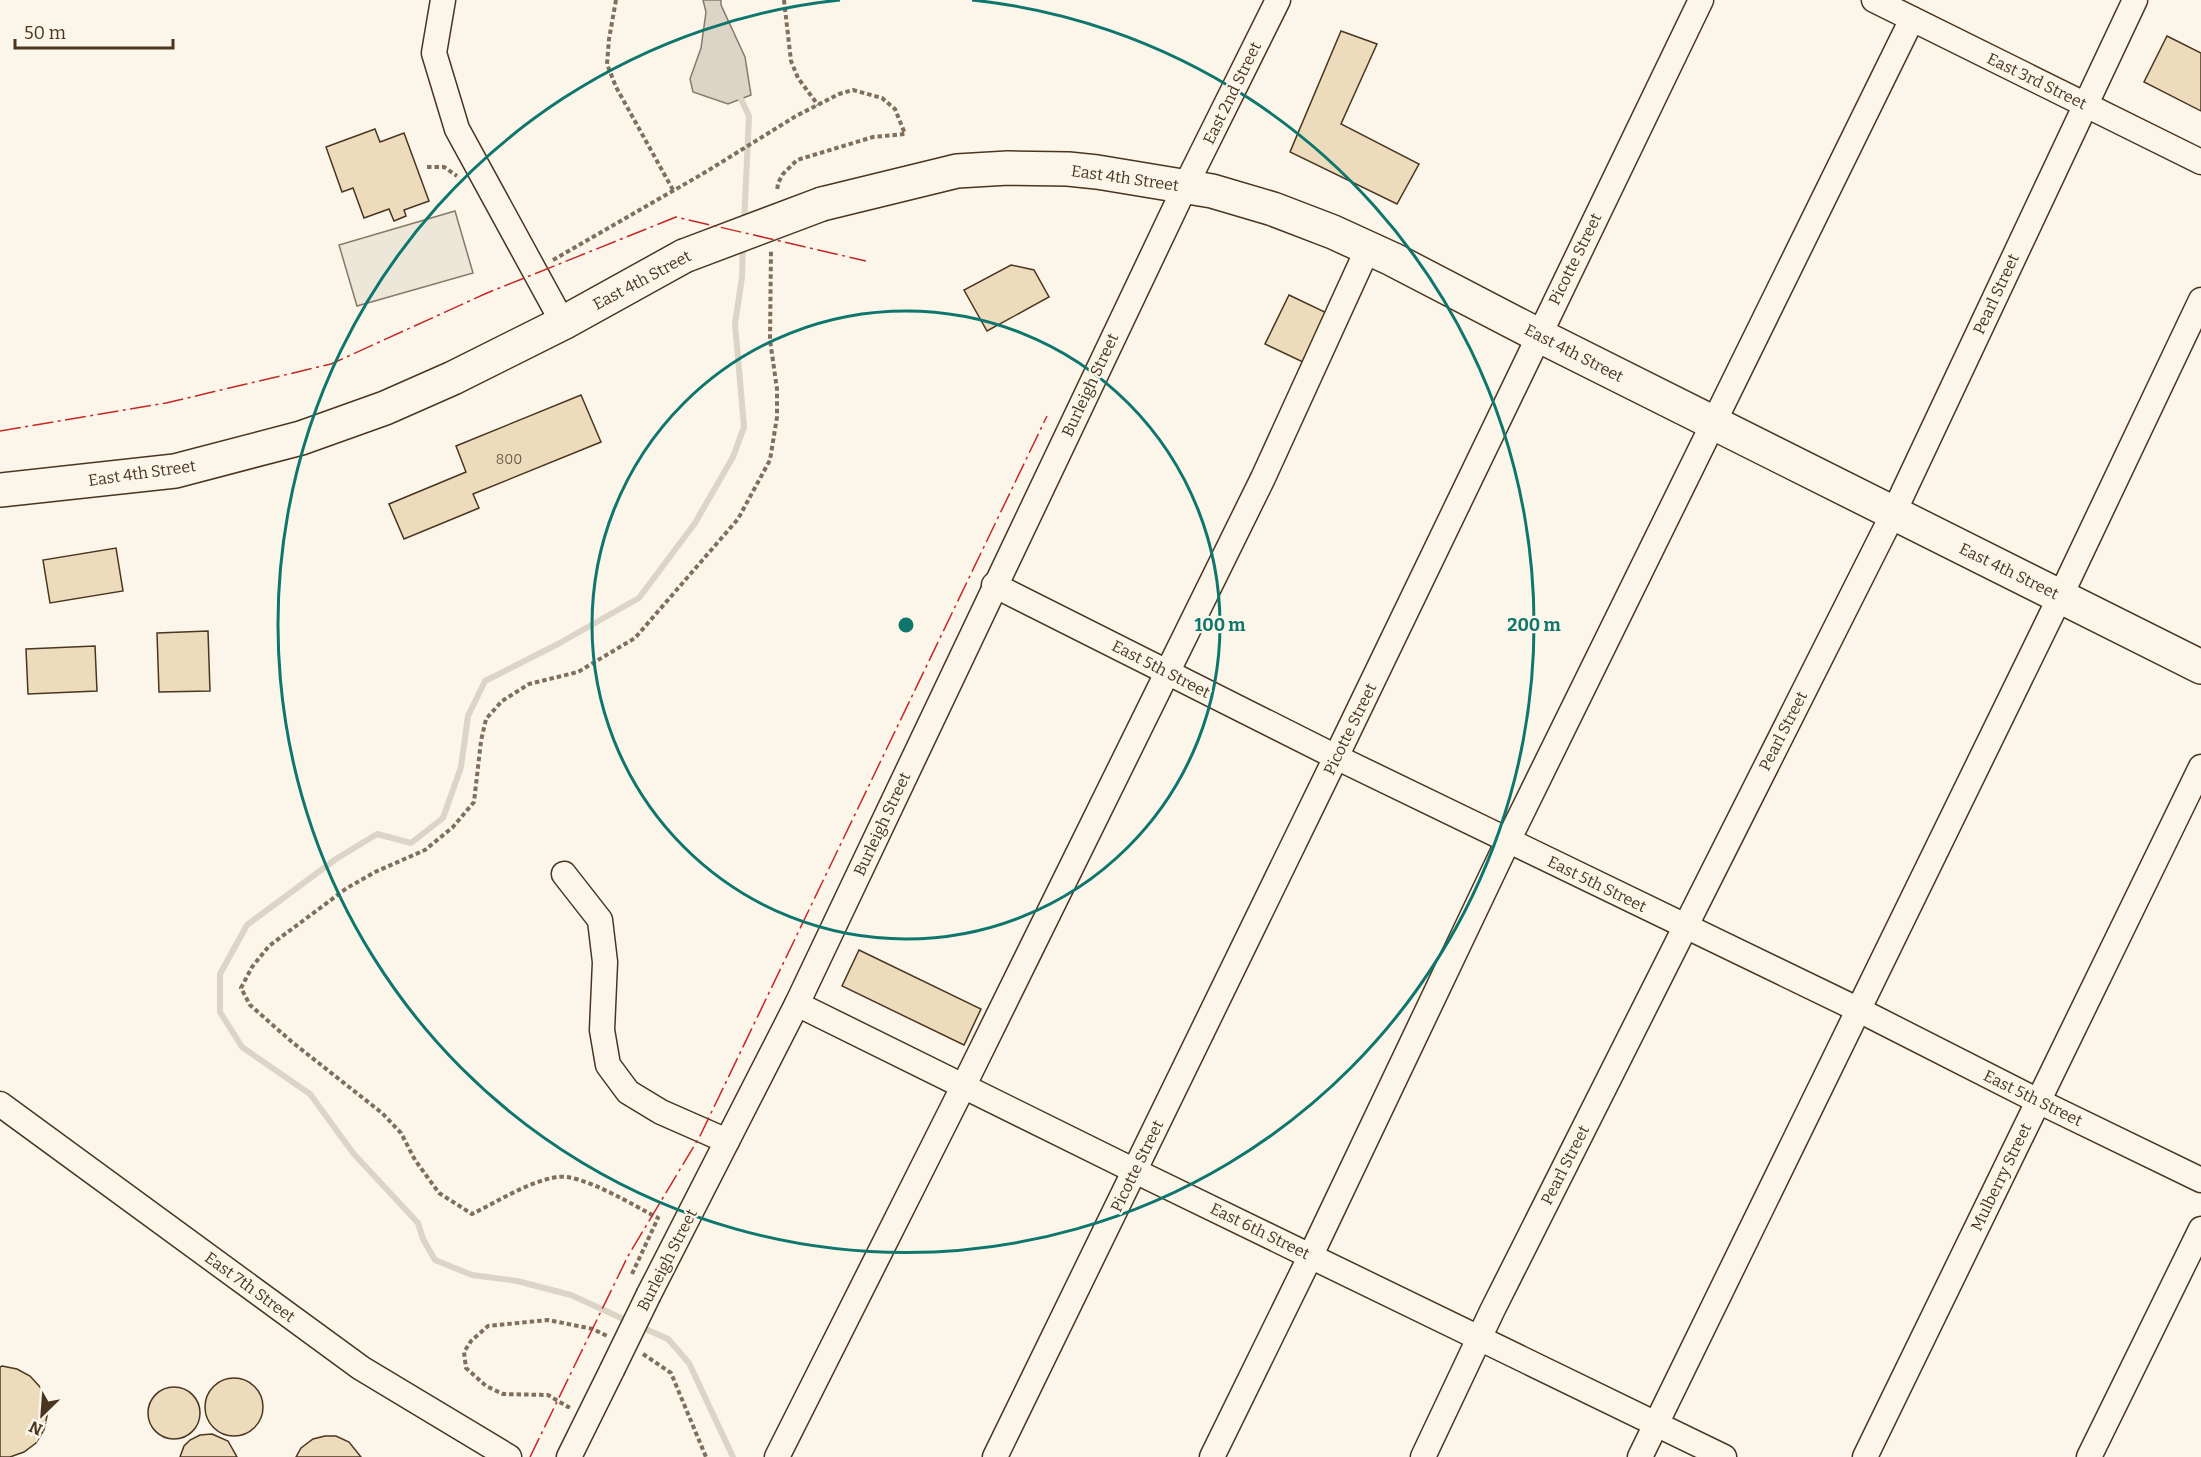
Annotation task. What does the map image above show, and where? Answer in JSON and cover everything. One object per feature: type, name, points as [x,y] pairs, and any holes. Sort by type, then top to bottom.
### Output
[{"type":"highway","name":"East 4th Street","points":[[0,490],[176,471],[301,438],[385,408],[453,378],[563,323],[684,256],[822,204],[957,171],[1008,168],[1068,169],[1240,198],[1368,248],[1538,336],[2201,667]]},
{"type":"street","points":[[443,0],[434,53],[457,129],[563,323]]},
{"type":"street","name":"East 2nd Street","points":[[1185,187],[1278,0]]},
{"type":"street","name":"Picotte Street","points":[[995,1457],[1701,0]]},
{"type":"street","name":"East 3rd Street","points":[[1874,0],[2201,162]]},
{"type":"street","name":"Pearl Street","points":[[1423,1457],[1479,1338],[1893,513],[2135,0]]},
{"type":"street","points":[[1212,1457],[1508,841],[1912,19]]},
{"type":"street","name":"Burleigh Street","points":[[569,1457],[649,1294],[797,1004],[1185,187]]},
{"type":"street","points":[[777,1457],[963,1087],[1263,478],[1368,248]]},
{"type":"street","points":[[1640,1457],[2060,597],[2201,300]]},
{"type":"street","name":"East 5th Street","points":[[994,585],[1336,757],[1859,1010],[2038,1101],[2201,1180]]},
{"type":"street","name":"Mulberry Street","points":[[1864,1457],[2201,767]]},
{"type":"street","points":[[564,874],[600,920],[605,962],[602,1030],[608,1065],[628,1092],[661,1112],[727,1141]]},
{"type":"street","name":"East 6th Street","points":[[797,1004],[1724,1457]]},
{"type":"street","name":"East 7th Street","points":[[2,1110],[361,1368],[509,1457]]},
{"type":"street","points":[[2089,1457],[2201,1229]]},
{"type":"path","points":[[615,0],[607,64],[616,87],[673,190]]},
{"type":"path","points":[[784,0],[791,61],[798,78],[818,105]]},
{"type":"path","points":[[534,268],[556,258],[704,173],[796,116],[839,94],[853,90],[869,93],[882,98],[896,109],[905,134],[873,137],[797,160],[783,174],[778,183],[777,194]]},
{"type":"path","points":[[630,1277],[658,1218],[593,1184],[559,1177],[533,1184],[472,1214],[439,1193],[415,1160],[401,1133],[382,1113],[292,1042],[250,1005],[241,988],[252,967],[269,946],[346,888],[375,872],[425,850],[453,826],[474,802],[481,741],[486,719],[502,701],[529,684],[578,672],[635,638],[738,519],[770,460],[777,417],[777,389],[770,340],[771,247]]},
{"type":"path","points":[[568,1407],[548,1395],[503,1394],[486,1386],[466,1368],[464,1352],[471,1341],[488,1326],[548,1320],[593,1329],[614,1340]]},
{"type":"path","points":[[635,1350],[656,1361],[671,1373],[706,1457]]},
{"type":"shaded area","points":[[703,0],[721,0],[721,5],[745,57],[751,95],[728,104],[693,92],[690,79],[701,48],[706,12]]},
{"type":"shaded area","points":[[455,211],[473,273],[357,306],[339,245]]},
{"type":"building","points":[[1341,31],[1377,44],[1341,124],[1419,164],[1397,204],[1290,152]]},
{"type":"building","points":[[2167,36],[2201,53],[2201,111],[2144,82]]},
{"type":"building","points":[[375,129],[380,142],[404,133],[429,201],[404,210],[406,216],[394,221],[389,209],[364,218],[353,188],[342,192],[326,147]]},
{"type":"building","points":[[1011,265],[1034,270],[1049,297],[987,331],[964,290]]},
{"type":"building","points":[[1289,295],[1329,314],[1305,363],[1265,344]]},
{"type":"building","points":[[581,395],[601,442],[473,494],[479,508],[404,539],[389,504],[466,472],[456,446]]},
{"type":"building","points":[[116,548],[123,591],[50,603],[43,560]]},
{"type":"building","points":[[208,631],[210,691],[159,692],[157,633]]},
{"type":"building","points":[[95,646],[97,691],[28,694],[26,649]]},
{"type":"building","points":[[859,950],[981,1009],[964,1045],[842,986]]},
{"type":"building","points":[[0,1367],[17,1369],[30,1376],[40,1387],[46,1401],[47,1416],[44,1430],[36,1443],[24,1452],[10,1457],[0,1457]]},
{"type":"building","points":[[228,1378],[240,1378],[255,1386],[263,1401],[263,1413],[255,1428],[240,1436],[228,1436],[213,1428],[205,1413],[205,1401],[213,1386]]},
{"type":"building","points":[[174,1387],[184,1389],[192,1395],[198,1403],[200,1413],[198,1423],[192,1431],[184,1437],[174,1439],[164,1437],[156,1431],[150,1423],[148,1413],[150,1403],[156,1395],[164,1389]]},
{"type":"building","points":[[212,1434],[228,1441],[237,1457],[180,1457],[184,1446],[190,1440],[200,1435]]},
{"type":"building","points":[[336,1436],[349,1442],[361,1457],[296,1457],[301,1448],[313,1439]]},
{"type":"waterway","points":[[741,99],[749,116],[744,224]]},
{"type":"waterway","points":[[630,1322],[571,1295],[517,1281],[472,1275],[435,1260],[423,1239],[418,1223],[353,1153],[310,1094],[242,1047],[220,1012],[220,974],[247,925],[336,859],[377,834],[411,843],[443,818],[461,767],[468,716],[485,681],[558,644],[639,598],[695,523],[733,457],[744,427],[735,324],[742,277],[743,246]]},
{"type":"waterway","points":[[639,1326],[668,1339],[689,1363],[733,1457]]},
{"type":"power","points":[[0,431],[166,403],[331,364],[487,293],[676,217],[866,261]]},
{"type":"power","points":[[530,1457],[628,1256],[700,1136],[1047,416]]}]
